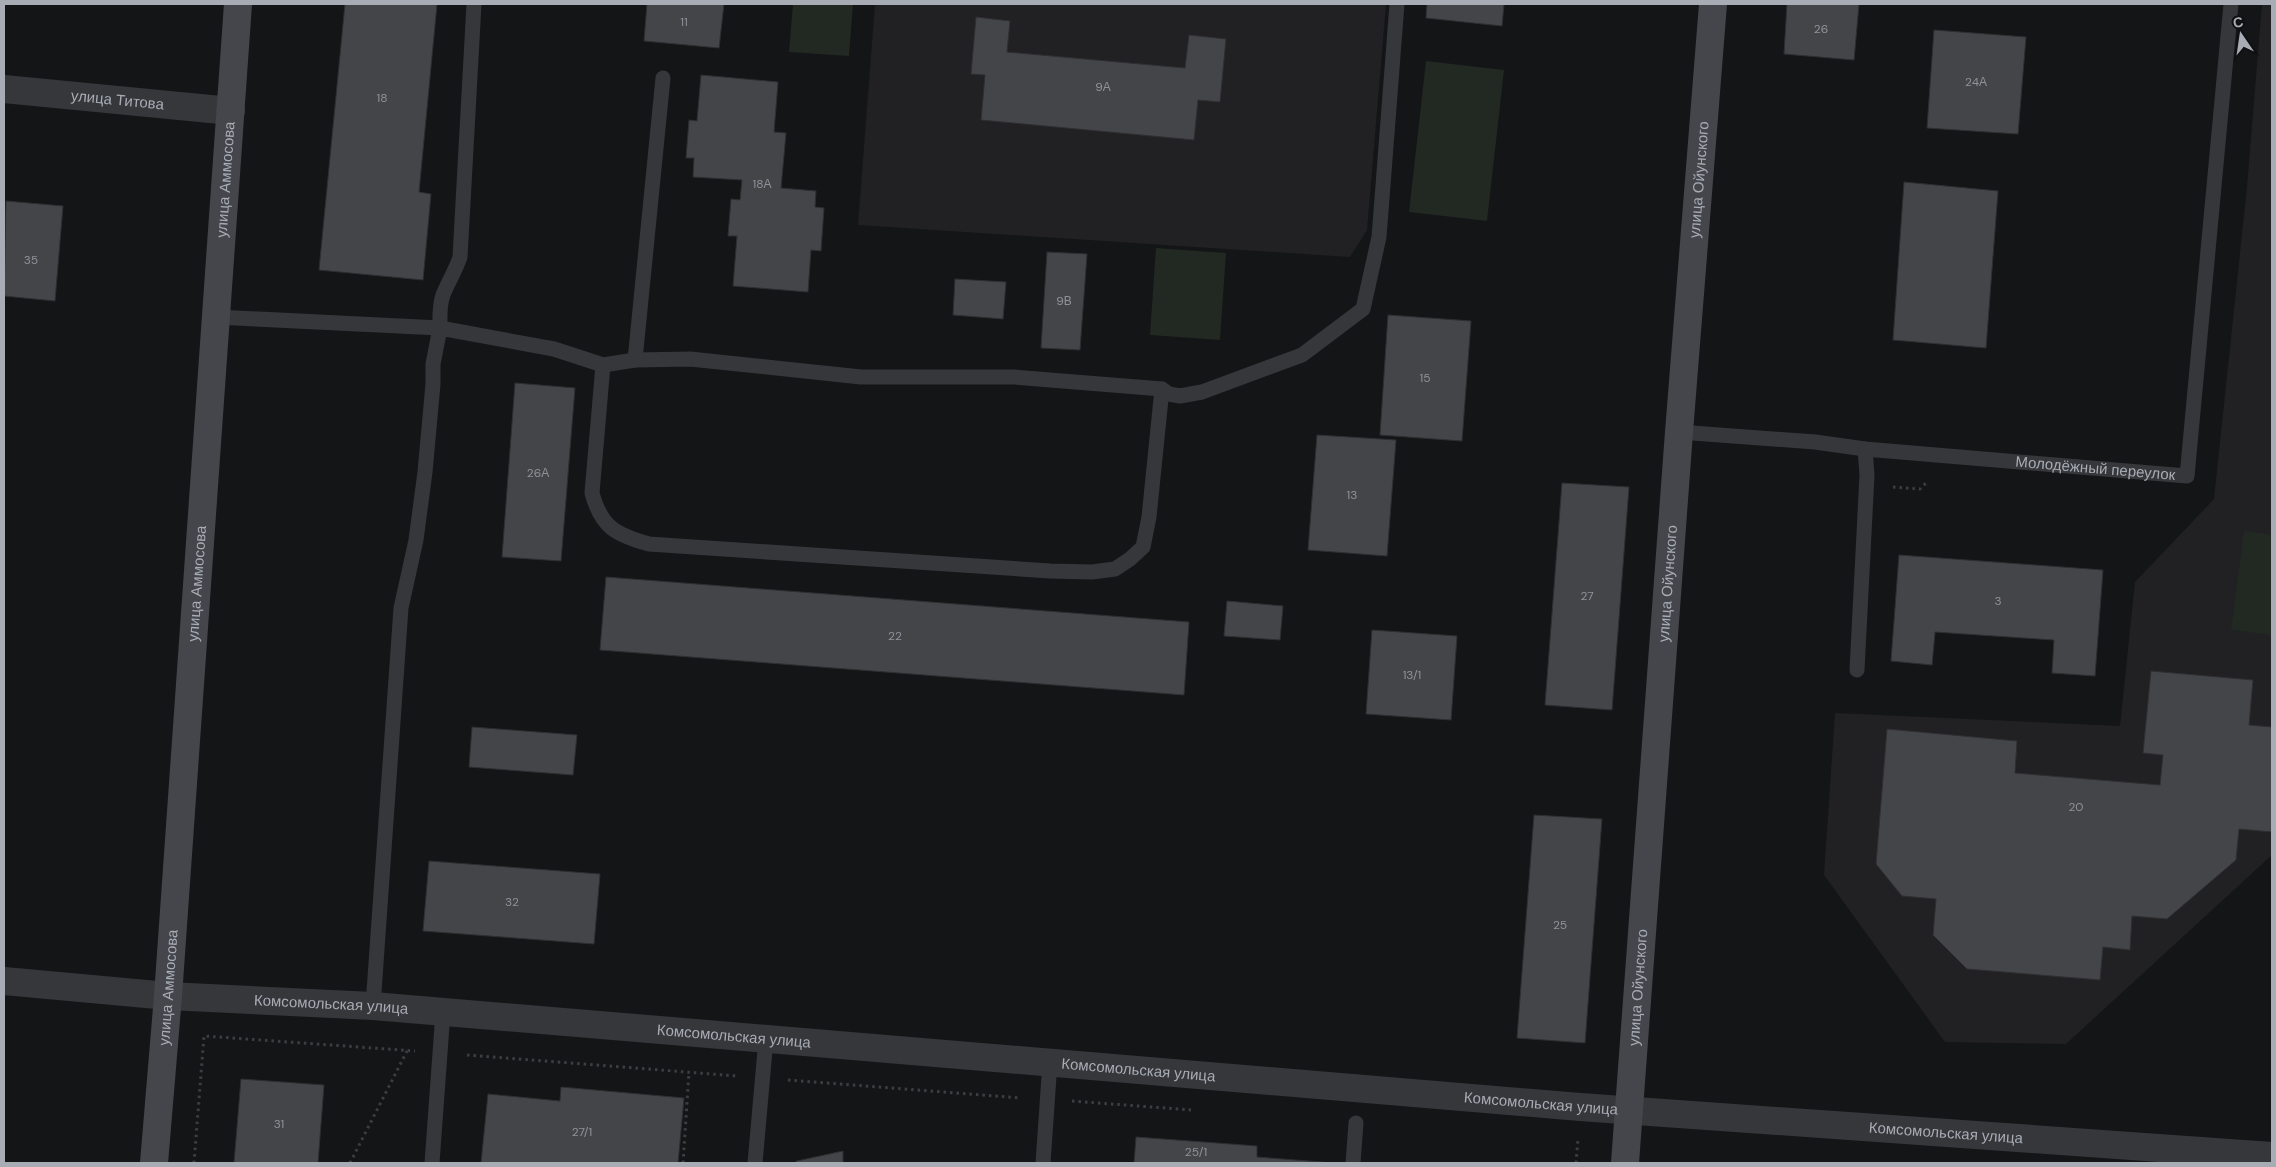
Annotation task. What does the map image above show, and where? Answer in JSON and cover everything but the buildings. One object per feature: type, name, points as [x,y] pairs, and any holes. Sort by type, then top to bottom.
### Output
[{"type":"main road","name":"улица Аммосова","points":[[154,1163],[168,996],[238,4]]},
{"type":"main road","name":"улица Ойунского","points":[[1625,1163],[1713,4]]},
{"type":"street","name":"улица Титова","points":[[4,89],[231,111]]},
{"type":"street","name":"Комсомольская улица","points":[[4,981],[168,996],[373,1006],[1629,1110],[2272,1156]]},
{"type":"lane","points":[[373,1006],[401,608],[417,530],[426,462],[433,364],[440,328],[440,311],[443,295],[455,274],[460,257],[474,4]]},
{"type":"lane","points":[[216,317],[440,328],[554,349],[603,365],[635,360],[690,359],[861,377],[1014,378],[1162,389],[1169,394],[1180,396],[1202,392],[1302,355],[1363,308],[1379,237],[1397,4]]},
{"type":"lane","name":"Молодёжный переулок","points":[[1679,432],[1805,441],[1865,449],[2187,476],[2231,4]]},
{"type":"lane","points":[[635,360],[663,78]]},
{"type":"lane","points":[[603,365],[592,492],[597,511],[611,529],[624,537],[649,544],[1050,571],[1092,572],[1114,569],[1130,559],[1143,547],[1149,517],[1162,389]]},
{"type":"lane","points":[[1857,670],[1867,475],[1865,449]]},
{"type":"lane","points":[[432,1163],[443,1012]]},
{"type":"lane","points":[[755,1163],[761,1078],[766,1039]]},
{"type":"lane","points":[[1043,1163],[1050,1062]]},
{"type":"lane","points":[[1353,1163],[1356,1123]]},
{"type":"path","points":[[194,1163],[204,1036],[1198,1110]]},
{"type":"path","points":[[350,1163],[406,1051]]},
{"type":"path","points":[[683,1163],[689,1072]]},
{"type":"path","points":[[1569,1138],[1578,1139],[1576,1163]]},
{"type":"shaded area","points":[[793,4],[853,4],[849,56],[789,52]]},
{"type":"shaded area","points":[[875,4],[1386,4],[1367,230],[1350,257],[858,225]]},
{"type":"shaded area","points":[[2262,4],[2272,4],[2272,855],[2066,1044],[1945,1042],[1824,875],[1835,713],[2120,726],[2135,582],[2214,499],[2247,187]]},
{"type":"shaded area","points":[[1426,61],[1504,70],[1487,221],[1409,212]]},
{"type":"shaded area","points":[[1156,248],[1226,253],[1220,340],[1150,335]]},
{"type":"shaded area","points":[[2244,531],[2272,535],[2272,635],[2231,630]]}]
